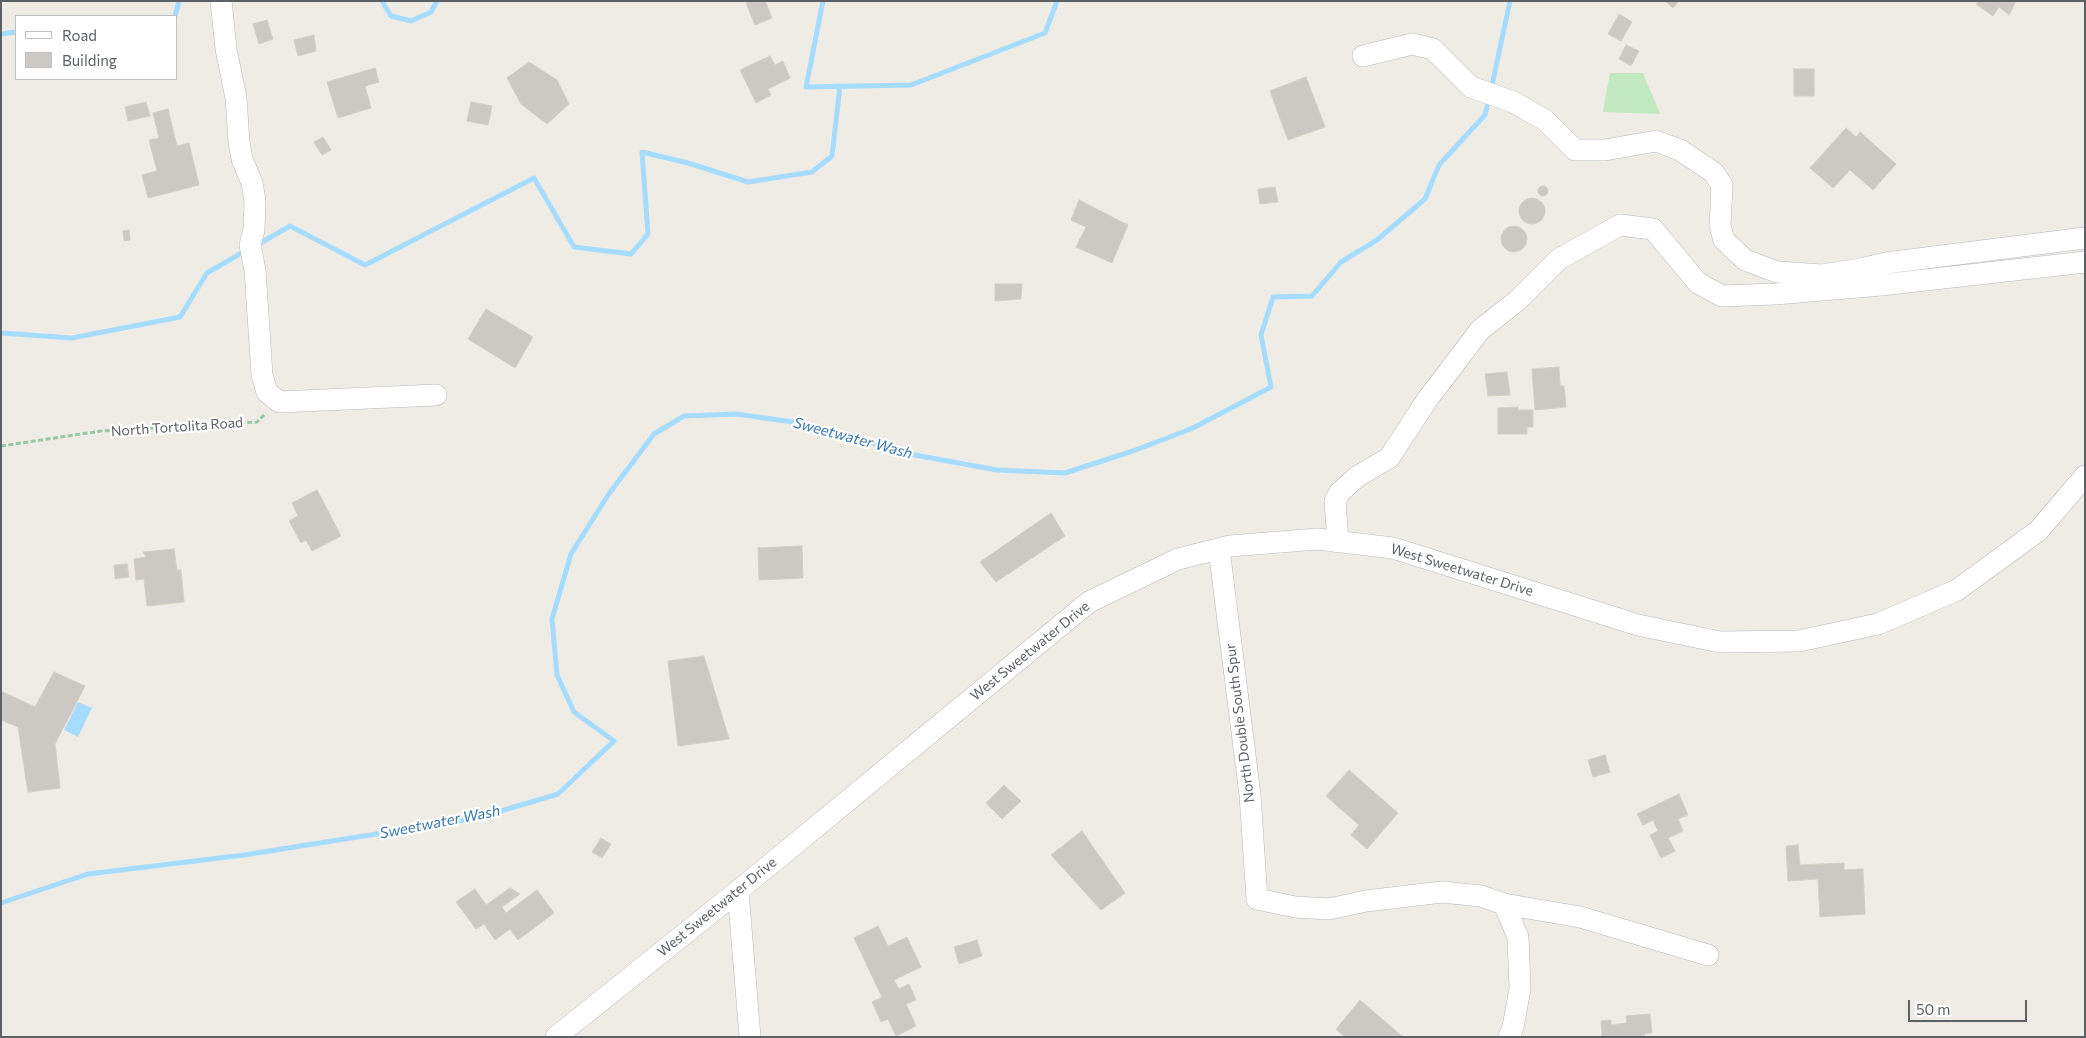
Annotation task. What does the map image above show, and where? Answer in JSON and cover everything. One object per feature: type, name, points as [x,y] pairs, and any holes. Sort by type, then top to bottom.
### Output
[{"type":"street","points":[[221,1],[226,49],[236,98],[238,142],[242,159],[252,183],[255,201],[254,230],[250,245],[255,270],[262,375],[267,392],[279,402],[436,395]]},
{"type":"street","points":[[1363,56],[1412,44],[1433,49],[1471,87],[1513,102],[1545,120],[1575,150],[1605,150],[1656,141],[1680,150],[1713,172],[1722,185],[1720,226],[1724,240],[1746,260],[1777,272],[1822,275],[1886,263],[2085,238]]},
{"type":"street","points":[[1338,542],[1335,501],[1340,492],[1358,476],[1389,458],[1427,400],[1480,330],[1518,300],[1559,260],[1620,225],[1652,228],[1698,283],[1722,296],[1775,294],[2085,262]]},
{"type":"street","name":"West Sweetwater Drive","points":[[556,1037],[738,891],[1089,602],[1178,559],[1230,546],[1318,539],[1393,548],[1638,625],[1720,642],[1799,641],[1878,624],[1957,590],[2038,531],[2085,476]]},
{"type":"street","name":"North Double South Spur","points":[[1219,549],[1250,795],[1257,899],[1295,907],[1329,909],[1366,901],[1442,892],[1481,896],[1504,904]]},
{"type":"street","points":[[738,891],[750,1037]]},
{"type":"street","points":[[1504,904],[1580,917],[1708,955]]},
{"type":"street","points":[[1504,904],[1518,938],[1520,989],[1513,1027],[1509,1037]]},
{"type":"path","name":"North Tortolita Road","points":[[1,446],[101,431],[257,422],[279,402]]},
{"type":"green space","points":[[1610,73],[1643,73],[1660,114],[1603,112]]},
{"type":"water","points":[[78,702],[92,708],[78,737],[64,730]]},
{"type":"building","points":[[750,1],[765,1],[772,18],[755,25],[746,3]]},
{"type":"building","points":[[1665,1],[1679,1],[1673,8]]},
{"type":"building","points":[[1978,1],[2016,1],[2009,15],[1999,7],[1993,16],[1976,4]]},
{"type":"building","points":[[1619,14],[1632,22],[1621,41],[1608,34]]},
{"type":"building","points":[[267,20],[273,39],[259,44],[253,24]]},
{"type":"building","points":[[314,35],[316,51],[298,56],[294,40]]},
{"type":"building","points":[[1626,45],[1639,51],[1631,66],[1619,59]]},
{"type":"building","points":[[770,56],[775,65],[783,61],[790,78],[768,89],[771,95],[756,103],[740,70]]},
{"type":"building","points":[[529,62],[557,80],[569,104],[547,124],[521,104],[507,78]]},
{"type":"building","points":[[375,68],[379,82],[365,86],[371,108],[338,118],[327,82]]},
{"type":"building","points":[[1794,69],[1814,69],[1814,96],[1794,96]]},
{"type":"building","points":[[1306,77],[1325,127],[1288,140],[1270,91]]},
{"type":"building","points":[[146,102],[150,116],[128,121],[125,107]]},
{"type":"building","points":[[471,102],[492,106],[488,125],[467,121]]},
{"type":"building","points":[[168,109],[177,146],[189,143],[199,185],[148,198],[142,175],[157,171],[149,140],[159,138],[153,113]]},
{"type":"building","points":[[1846,128],[1856,137],[1860,132],[1896,164],[1873,190],[1850,170],[1833,188],[1810,168]]},
{"type":"building","points":[[323,137],[331,150],[322,155],[314,142]]},
{"type":"building","points":[[1541,186],[1545,186],[1548,191],[1547,195],[1541,196],[1538,193],[1538,189]]},
{"type":"building","points":[[1275,187],[1278,202],[1260,204],[1258,189]]},
{"type":"building","points":[[1532,198],[1541,202],[1545,211],[1541,220],[1532,224],[1523,220],[1519,211],[1523,202]]},
{"type":"building","points":[[1079,200],[1128,225],[1112,263],[1076,247],[1086,227],[1071,220]]},
{"type":"building","points":[[1514,226],[1523,230],[1527,239],[1523,248],[1514,252],[1505,248],[1501,239],[1505,230]]},
{"type":"building","points":[[129,230],[130,240],[124,241],[123,231]]},
{"type":"building","points":[[995,284],[1022,284],[1021,299],[995,301]]},
{"type":"building","points":[[486,309],[533,337],[515,368],[468,339]]},
{"type":"building","points":[[1559,367],[1560,386],[1564,386],[1566,407],[1535,410],[1532,369]]},
{"type":"building","points":[[1507,372],[1510,395],[1488,396],[1485,374]]},
{"type":"building","points":[[1518,407],[1518,410],[1533,410],[1533,427],[1527,427],[1527,434],[1498,434],[1498,408]]},
{"type":"building","points":[[317,490],[341,536],[312,551],[306,540],[301,543],[289,521],[298,516],[292,503]]},
{"type":"building","points":[[1051,513],[1065,536],[996,582],[980,562]]},
{"type":"building","points":[[802,546],[803,578],[759,580],[758,548]]},
{"type":"building","points":[[174,549],[177,570],[181,570],[184,602],[147,606],[144,579],[136,580],[134,559],[146,557],[143,552]]},
{"type":"building","points":[[127,564],[129,577],[115,579],[114,565]]},
{"type":"building","points":[[704,656],[729,739],[678,746],[668,661]]},
{"type":"building","points":[[54,672],[85,686],[55,744],[60,788],[28,792],[18,727],[1,720],[1,691],[35,707]]},
{"type":"building","points":[[1605,755],[1610,772],[1593,777],[1588,760]]},
{"type":"building","points":[[1349,770],[1398,813],[1367,849],[1351,835],[1359,825],[1326,796]]},
{"type":"building","points":[[1004,785],[1021,801],[1002,819],[986,803]]},
{"type":"building","points":[[1679,794],[1688,815],[1678,819],[1683,831],[1668,838],[1675,851],[1661,858],[1650,835],[1658,831],[1653,820],[1643,825],[1637,814]]},
{"type":"building","points":[[1082,831],[1125,893],[1101,910],[1051,855]]},
{"type":"building","points":[[601,838],[611,844],[602,858],[592,852]]},
{"type":"building","points":[[1798,845],[1800,865],[1844,863],[1844,870],[1863,869],[1865,914],[1820,917],[1818,879],[1788,881],[1786,846]]},
{"type":"building","points":[[510,888],[520,894],[502,907],[506,913],[537,890],[554,913],[518,940],[510,929],[495,940],[484,924],[476,929],[456,902],[475,889],[486,905]]},
{"type":"building","points":[[878,926],[888,946],[907,937],[921,967],[894,980],[899,989],[909,984],[916,1000],[906,1004],[916,1026],[896,1036],[888,1019],[881,1022],[872,1002],[882,997],[854,938]]},
{"type":"building","points":[[977,940],[982,956],[959,964],[954,947]]},
{"type":"building","points":[[1360,1000],[1403,1037],[1345,1037],[1336,1029]]},
{"type":"building","points":[[1650,1014],[1652,1033],[1644,1034],[1645,1037],[1602,1037],[1601,1021],[1611,1020],[1611,1025],[1627,1023],[1626,1016]]},
{"type":"waterway","points":[[175,15],[179,1]]},
{"type":"waterway","points":[[382,1],[391,16],[411,21],[431,12],[437,1]]},
{"type":"waterway","points":[[823,1],[806,87],[911,85],[1045,33],[1057,1]]},
{"type":"waterway","name":"Sweetwater Wash","points":[[1491,90],[1510,1]]},
{"type":"waterway","points":[[1,34],[15,32]]},
{"type":"waterway","points":[[257,245],[290,226],[365,265],[534,178],[574,247],[631,254],[648,234],[642,152],[688,163],[748,182],[812,172],[832,156],[840,86]]},
{"type":"waterway","name":"Sweetwater Wash","points":[[1,903],[88,874],[244,855],[477,818],[558,794],[614,741],[574,712],[557,675],[552,619],[571,554],[608,495],[654,434],[684,416],[736,414],[807,424],[909,454],[997,470],[1065,473],[1133,451],[1193,428],[1271,387],[1261,335],[1273,297],[1312,296],[1341,262],[1377,240],[1425,199],[1439,165],[1485,115],[1489,98]]},
{"type":"waterway","points":[[1,333],[72,338],[180,317],[207,273],[245,251]]}]
